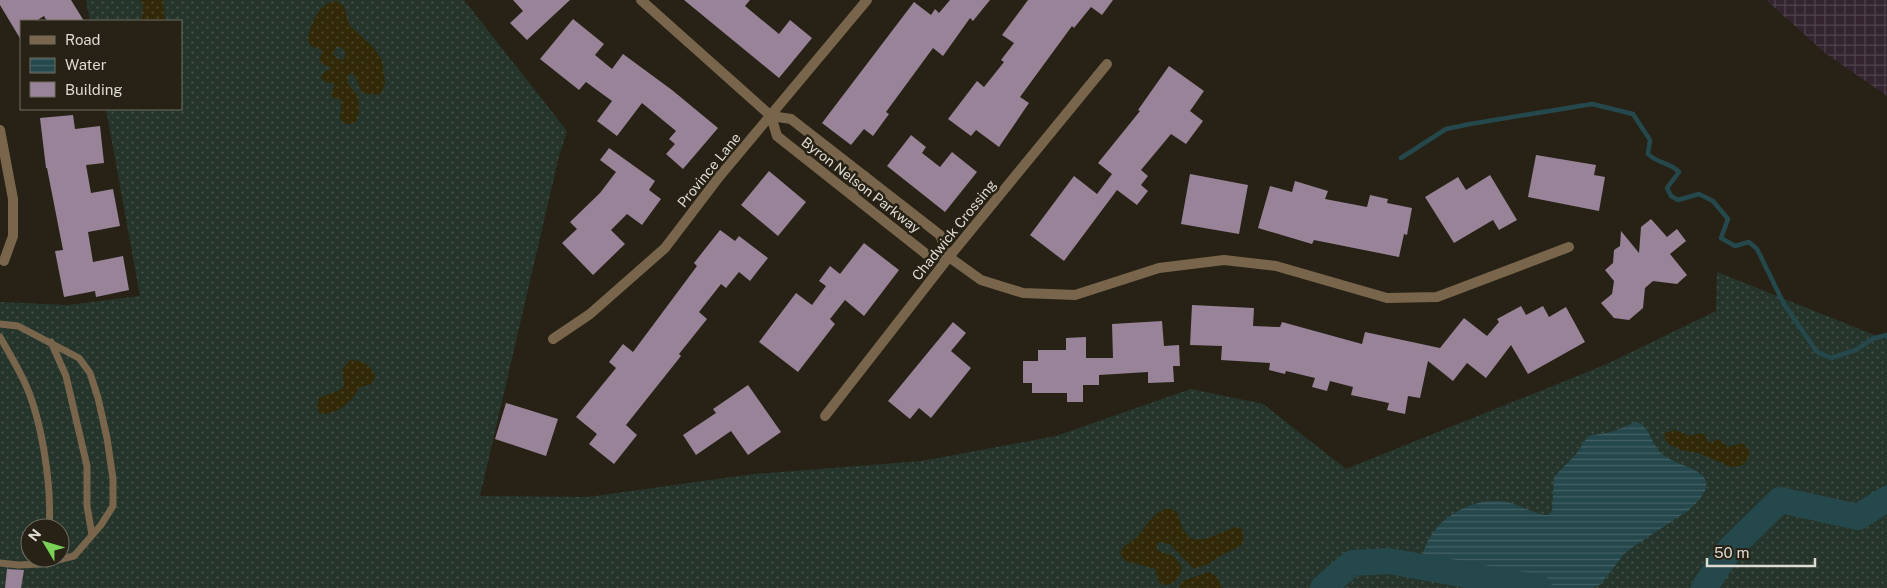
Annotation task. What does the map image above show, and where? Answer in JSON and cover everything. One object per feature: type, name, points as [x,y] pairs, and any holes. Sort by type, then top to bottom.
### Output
[{"type":"street","name":"Byron Nelson Parkway","points":[[641,0],[771,116],[777,136],[926,254],[949,257],[981,280],[1022,293],[1075,296],[1159,268],[1224,260],[1276,266],[1387,298],[1437,297],[1569,247]]},
{"type":"street","name":"Province Lane","points":[[553,338],[590,314],[665,248],[719,177],[867,0]]},
{"type":"street","name":"Chadwick Crossing","points":[[825,416],[949,257],[1107,64]]},
{"type":"street","name":"Byron Nelson Parkway","points":[[771,116],[791,119],[940,235],[949,257]]},
{"type":"street","points":[[0,130],[13,198],[13,236],[4,262]]},
{"type":"street","points":[[851,195],[865,176]]},
{"type":"lane","points":[[0,324],[18,326],[52,342],[79,358],[90,373],[107,438],[113,479],[113,506],[92,535],[74,556],[70,557]]},
{"type":"lane","points":[[0,337],[25,382],[33,410],[47,476],[51,507],[50,518]]},
{"type":"lane","points":[[52,342],[66,376],[87,466],[87,506],[92,535]]},
{"type":"lane","points":[[0,563],[20,565]]},
{"type":"shaded area","points":[[1766,0],[1887,0],[1887,96],[1825,53]]},
{"type":"green space","points":[[86,0],[464,0],[567,131],[559,156],[480,496],[588,497],[754,474],[922,461],[1056,436],[1191,389],[1263,404],[1346,469],[1607,364],[1716,311],[1717,272],[1887,340],[1887,588],[0,588],[0,302],[68,305],[140,296],[106,110],[182,110],[182,20],[90,20]]},
{"type":"sand","points":[[140,0],[163,0],[165,20],[141,20],[143,6]]},
{"type":"sand","points":[[336,1],[344,6],[349,25],[373,47],[382,60],[385,82],[381,93],[378,95],[362,93],[355,75],[351,73],[348,75],[347,83],[358,96],[359,112],[356,122],[351,124],[345,123],[340,118],[342,100],[331,95],[335,84],[326,82],[321,78],[323,73],[332,68],[322,64],[320,60],[322,50],[311,46],[308,40],[316,15],[330,2]],"holes":[[[336,47],[341,47],[346,52],[343,60],[333,55]]]},
{"type":"sand","points":[[350,360],[362,362],[371,369],[375,376],[372,384],[359,387],[353,397],[343,407],[331,413],[319,413],[317,407],[319,398],[340,390],[344,386],[342,370]]},
{"type":"sand","points":[[1675,430],[1690,436],[1702,433],[1705,435],[1708,443],[1718,439],[1728,447],[1743,443],[1749,451],[1748,459],[1743,465],[1731,467],[1699,453],[1681,450],[1669,444],[1665,439],[1665,433]]},
{"type":"sand","points":[[1168,508],[1177,512],[1184,531],[1190,537],[1203,539],[1239,527],[1243,531],[1243,543],[1207,564],[1193,568],[1170,544],[1158,542],[1156,547],[1158,551],[1173,556],[1182,567],[1180,575],[1175,581],[1165,585],[1161,584],[1157,579],[1156,569],[1125,561],[1120,553],[1158,513]]},
{"type":"sand","points":[[1209,572],[1217,577],[1222,588],[1179,588],[1182,581]]},
{"type":"water","points":[[1636,422],[1644,427],[1662,454],[1703,476],[1706,482],[1705,490],[1689,510],[1624,554],[1601,584],[1593,588],[1513,588],[1422,562],[1425,548],[1431,535],[1440,524],[1465,508],[1493,501],[1507,502],[1548,515],[1552,511],[1554,477],[1576,454],[1588,436],[1612,432]]},
{"type":"building","points":[[0,0],[71,0],[83,20],[46,20],[44,16],[38,20],[20,20],[20,38],[0,5]]},
{"type":"building","points":[[513,0],[570,0],[527,40],[510,23],[523,11]]},
{"type":"building","points":[[684,0],[750,0],[745,6],[779,34],[790,20],[812,38],[779,78]]},
{"type":"building","points":[[950,0],[990,0],[973,21],[970,18],[943,56],[933,48],[886,112],[889,114],[873,136],[864,129],[851,145],[822,123],[914,2],[931,15],[935,9],[939,13]]},
{"type":"building","points":[[1028,0],[1113,0],[1102,15],[1091,7],[1074,28],[1072,26],[1020,97],[1029,103],[999,147],[976,130],[971,136],[948,119],[977,81],[984,87],[1004,62],[1001,60],[1014,43],[1002,35]]},
{"type":"building","points":[[573,19],[604,44],[595,55],[612,69],[623,54],[672,90],[718,128],[683,169],[666,154],[675,144],[669,139],[676,131],[642,103],[617,136],[597,121],[612,101],[586,82],[579,90],[540,59]]},
{"type":"building","points":[[1169,66],[1204,91],[1190,111],[1203,121],[1186,144],[1171,134],[1141,170],[1148,176],[1141,185],[1148,191],[1137,205],[1117,190],[1064,261],[1030,235],[1074,176],[1097,194],[1112,174],[1098,163],[1140,111],[1138,110]]},
{"type":"building","points":[[73,115],[75,129],[100,126],[104,163],[86,165],[91,193],[113,189],[120,226],[88,232],[93,262],[123,256],[129,290],[96,297],[95,291],[64,297],[55,251],[63,250],[46,168],[40,118]]},
{"type":"building","points":[[911,135],[926,147],[922,153],[940,167],[952,152],[977,172],[945,212],[887,166]]},
{"type":"building","points":[[609,148],[655,181],[649,190],[661,199],[642,225],[627,214],[611,230],[625,244],[593,275],[562,243],[577,229],[570,222],[600,193],[616,172],[600,160]]},
{"type":"building","points":[[1536,155],[1596,165],[1594,175],[1605,177],[1599,211],[1528,197]]},
{"type":"building","points":[[769,171],[806,202],[778,236],[741,205]]},
{"type":"building","points":[[1190,174],[1248,185],[1239,234],[1181,224]]},
{"type":"building","points":[[1490,175],[1517,220],[1499,230],[1493,220],[1454,243],[1425,197],[1458,177],[1466,190]]},
{"type":"building","points":[[1295,181],[1328,191],[1325,199],[1367,207],[1370,195],[1388,199],[1387,203],[1412,208],[1407,235],[1404,234],[1399,257],[1314,240],[1312,244],[1258,228],[1270,186],[1292,192]]},
{"type":"building","points":[[1651,219],[1667,237],[1677,229],[1686,241],[1670,254],[1687,275],[1677,284],[1653,281],[1645,288],[1643,308],[1629,320],[1614,318],[1601,303],[1612,294],[1614,281],[1605,270],[1613,263],[1614,250],[1620,246],[1621,231],[1639,253],[1641,227]]},
{"type":"building","points":[[720,230],[735,241],[739,236],[768,258],[750,281],[739,272],[726,288],[721,284],[699,312],[707,319],[679,354],[681,356],[626,425],[637,435],[614,464],[589,444],[597,434],[576,417],[616,368],[609,362],[623,344],[633,352],[697,266],[694,263]]},
{"type":"building","points":[[864,243],[899,270],[864,316],[845,300],[830,319],[835,324],[798,372],[759,342],[796,293],[812,305],[826,286],[819,281],[830,266],[840,274]]},
{"type":"building","points":[[1192,305],[1254,308],[1253,326],[1280,327],[1282,322],[1362,344],[1365,332],[1440,348],[1464,318],[1487,336],[1499,322],[1497,319],[1521,306],[1526,315],[1543,306],[1549,317],[1566,307],[1585,342],[1528,374],[1511,345],[1486,378],[1467,363],[1453,381],[1428,361],[1420,398],[1408,396],[1405,414],[1387,410],[1389,403],[1351,395],[1353,387],[1330,381],[1327,391],[1312,387],[1315,378],[1286,371],[1285,374],[1269,370],[1270,363],[1221,360],[1222,346],[1190,345]]},
{"type":"building","points":[[1162,321],[1164,346],[1179,345],[1180,366],[1173,366],[1174,382],[1148,383],[1148,372],[1099,375],[1099,385],[1083,385],[1083,402],[1067,402],[1067,393],[1032,393],[1032,383],[1023,383],[1023,361],[1038,361],[1038,350],[1066,350],[1066,338],[1086,337],[1086,358],[1113,358],[1112,324]]},
{"type":"building","points":[[953,322],[966,333],[951,351],[971,368],[931,418],[919,408],[910,419],[888,401]]},
{"type":"building","points":[[748,385],[781,432],[748,455],[731,431],[696,455],[683,435],[716,413],[713,409]]},
{"type":"building","points":[[506,403],[558,419],[546,456],[495,439]]},
{"type":"building","points":[[7,569],[24,570],[21,588],[5,588]]},
{"type":"waterway","points":[[1401,158],[1446,129],[1470,124],[1592,104],[1633,114],[1650,140],[1648,154],[1656,160],[1672,166],[1679,172],[1667,188],[1671,196],[1678,200],[1699,194],[1713,201],[1728,219],[1721,238],[1735,246],[1749,242],[1757,249],[1784,304],[1817,352],[1831,358],[1856,350],[1872,339],[1886,335],[1887,337]]},
{"type":"waterway","points":[[1704,588],[1730,549],[1780,500],[1858,517],[1887,499]]},
{"type":"waterway","points":[[1323,588],[1352,563],[1389,561],[1539,588]]}]
